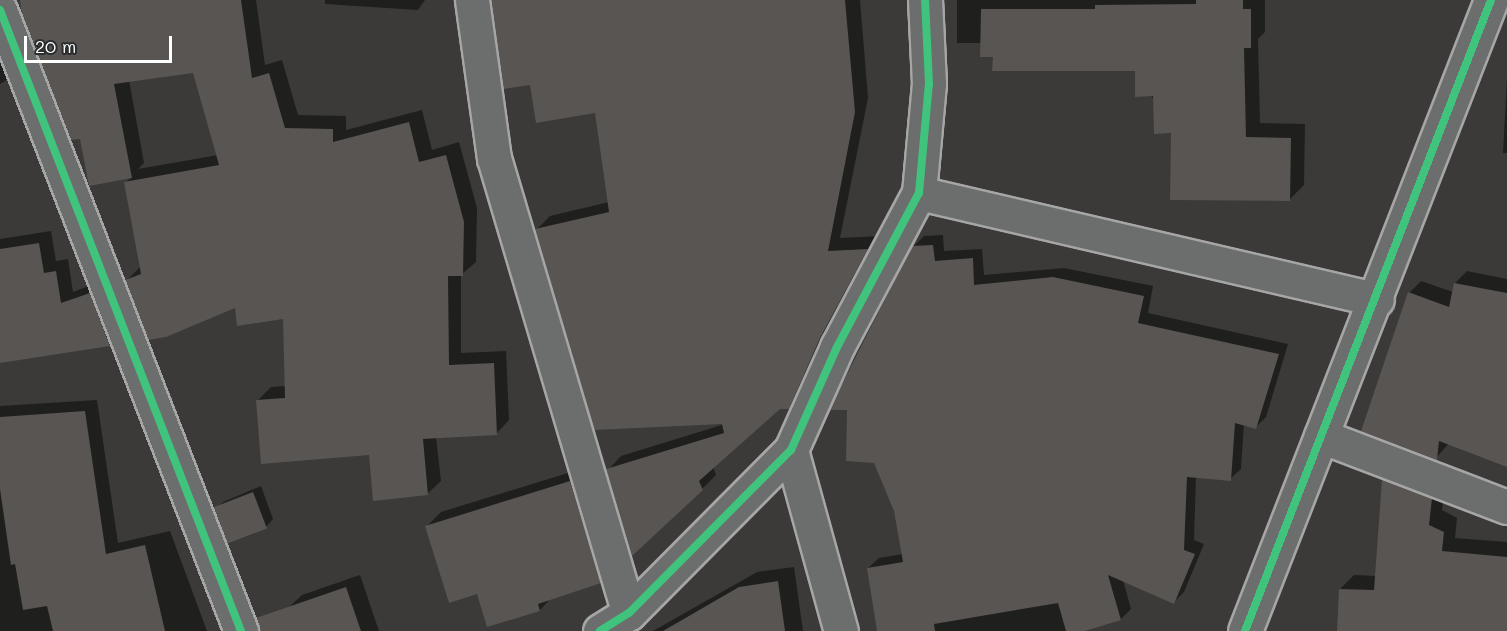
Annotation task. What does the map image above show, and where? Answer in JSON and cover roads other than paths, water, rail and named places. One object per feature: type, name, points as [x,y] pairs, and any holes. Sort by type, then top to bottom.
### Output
[{"type":"street","points":[[472,0],[494,158],[629,613]]},
{"type":"street","points":[[600,631],[629,613],[791,450],[837,347],[919,193],[929,84],[925,0]]},
{"type":"street","points":[[1245,631],[1377,300],[1491,0]]},
{"type":"street","points":[[0,10],[241,631]]},
{"type":"street","points":[[919,193],[1377,300]]},
{"type":"street","points":[[1321,436],[1507,507]]},
{"type":"street","points":[[791,450],[840,631]]}]
